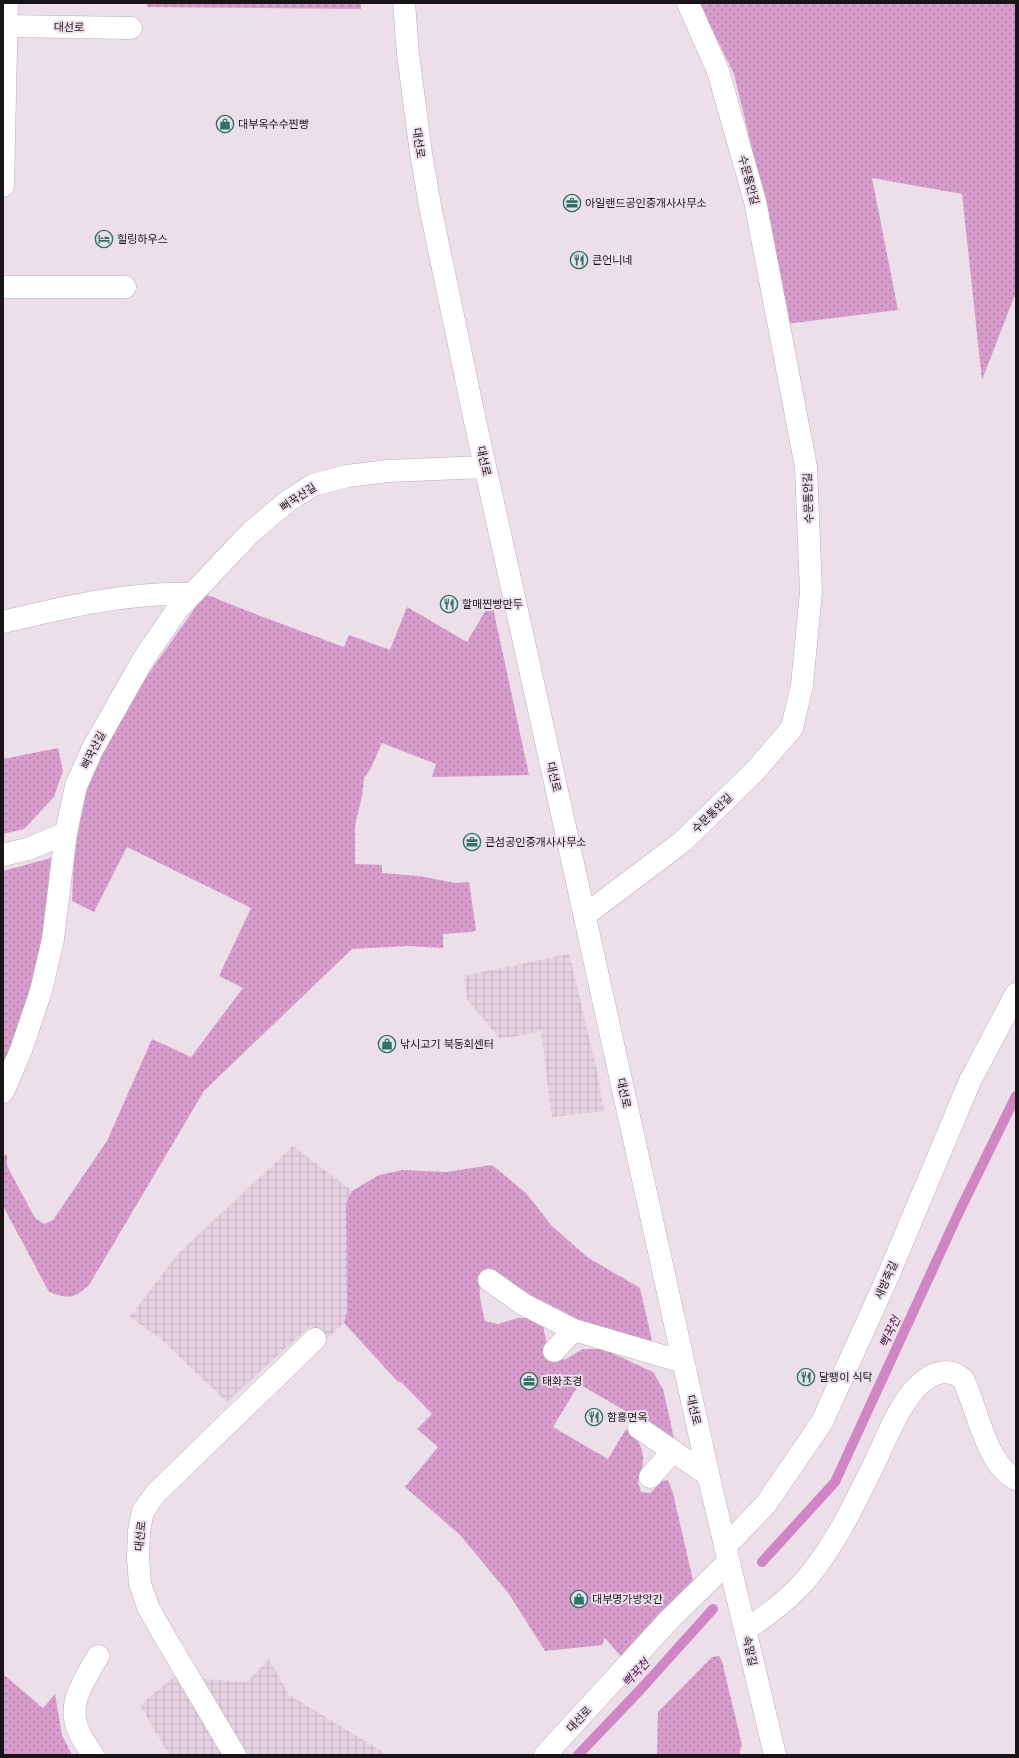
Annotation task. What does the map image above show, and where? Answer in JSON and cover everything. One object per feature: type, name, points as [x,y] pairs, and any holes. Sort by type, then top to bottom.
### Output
[{"type":"street","points":[[3,186],[7,3]]},
{"type":"street","name":"대선로","points":[[404,3],[408,54],[423,168],[485,467],[708,1475],[727,1554],[669,1620],[545,1755]]},
{"type":"street","name":"수문통안길","points":[[585,915],[682,842],[755,771],[792,728],[802,684],[812,592],[806,467],[755,201],[718,71],[688,3]]},
{"type":"street","name":"대선로","points":[[7,26],[132,28]]},
{"type":"street","points":[[3,287],[125,287]]},
{"type":"street","name":"뻐꾹산길","points":[[3,1092],[21,1050],[41,991],[53,939],[66,833],[76,786],[92,750],[144,658],[177,610],[251,532],[288,501],[313,485],[347,476],[388,471],[485,467]]},
{"type":"street","points":[[3,622],[46,611],[126,597],[162,593],[192,594]]},
{"type":"street","points":[[3,855],[28,849],[66,833]]},
{"type":"street","name":"새방죽길","points":[[727,1554],[766,1504],[822,1422],[888,1276],[970,1081],[1016,994]]},
{"type":"street","points":[[489,1280],[523,1304],[574,1330],[683,1362]]},
{"type":"street","points":[[554,1351],[574,1330]]},
{"type":"street","name":"대선로","points":[[235,1755],[148,1607],[140,1584],[138,1558],[139,1531],[143,1511],[156,1493],[316,1339]]},
{"type":"street","points":[[745,1630],[776,1609],[800,1586],[815,1566],[834,1538],[852,1507],[897,1418],[919,1385],[929,1377],[950,1371],[963,1379],[989,1448],[1004,1470],[1016,1479]]},
{"type":"street","points":[[639,1428],[708,1475]]},
{"type":"street","points":[[650,1477],[673,1451]]},
{"type":"street","name":"속말길","points":[[727,1554],[775,1755]]},
{"type":"street","points":[[93,1755],[79,1733],[74,1715],[76,1695],[98,1656]]},
{"type":"shaded area","points":[[147,3],[361,3],[361,9],[147,7]]},
{"type":"shaded area","points":[[699,3],[1016,3],[1016,292],[982,380],[962,194],[872,178],[898,310],[786,324],[764,198],[734,74]]},
{"type":"shaded area","points":[[205,594],[344,647],[349,635],[390,650],[407,607],[467,642],[486,610],[493,608],[529,775],[432,777],[436,764],[382,743],[371,768],[364,778],[362,796],[355,826],[355,864],[382,865],[382,873],[419,876],[455,883],[469,882],[476,930],[472,932],[443,934],[443,948],[408,946],[352,949],[204,1091],[89,1285],[79,1293],[66,1297],[49,1292],[3,1206],[3,1156],[7,1154],[7,1166],[35,1218],[44,1224],[53,1220],[107,1141],[152,1039],[191,1057],[243,988],[219,976],[251,908],[127,847],[94,912],[72,901],[74,857],[84,797],[101,756],[144,680]]},
{"type":"shaded area","points":[[58,748],[63,771],[54,797],[24,829],[3,834],[3,759]]},
{"type":"shaded area","points":[[51,858],[43,935],[31,991],[3,1068],[3,871]]},
{"type":"shaded area","points":[[569,954],[595,1062],[604,1111],[552,1117],[541,1031],[500,1039],[467,999],[464,976]]},
{"type":"shaded area","points":[[293,1146],[352,1191],[346,1203],[347,1312],[344,1323],[328,1338],[310,1326],[227,1402],[161,1339],[130,1317],[177,1255]]},
{"type":"shaded area","points":[[492,1165],[526,1193],[552,1226],[587,1257],[640,1288],[653,1345],[578,1325],[527,1298],[488,1268],[481,1280],[480,1287],[480,1300],[485,1321],[498,1324],[518,1318],[529,1318],[543,1326],[549,1353],[554,1361],[566,1359],[583,1349],[603,1349],[653,1372],[663,1389],[676,1447],[634,1416],[579,1384],[553,1427],[608,1459],[626,1429],[633,1435],[641,1447],[643,1459],[641,1474],[638,1482],[641,1492],[650,1493],[662,1481],[668,1480],[673,1493],[693,1580],[687,1595],[624,1660],[605,1638],[602,1645],[545,1651],[509,1594],[460,1535],[405,1487],[438,1447],[417,1429],[432,1414],[402,1383],[397,1381],[344,1323],[347,1312],[346,1203],[352,1191],[379,1175],[403,1170],[446,1172]]},
{"type":"shaded area","points":[[719,1656],[722,1661],[742,1745],[739,1755],[657,1755],[658,1712],[712,1657]]},
{"type":"shaded area","points":[[269,1659],[289,1695],[388,1755],[169,1755],[140,1705],[174,1677],[247,1682]]},
{"type":"shaded area","points":[[3,1674],[43,1708],[55,1694],[62,1735],[72,1755],[3,1755]]},
{"type":"waterway","name":"뻑꾹천","points":[[762,1562],[835,1482],[959,1212],[1016,1096]]},
{"type":"waterway","name":"뻑꾹천","points":[[578,1755],[641,1689],[713,1609]]},
{"type":"place","name":"대부옥수수찐빵","points":[[225,124]]},
{"type":"place","name":"아일랜드공인중개사사무소","points":[[572,203]]},
{"type":"place","name":"힐링하우스","points":[[104,239]]},
{"type":"place","name":"큰언니네","points":[[579,260]]},
{"type":"place","name":"할매찐빵만두","points":[[449,604]]},
{"type":"place","name":"큰섬공인중개사사무소","points":[[472,842]]},
{"type":"place","name":"낚시고기 북동회센터","points":[[387,1044]]},
{"type":"place","name":"달팽이 식탁","points":[[806,1377]]},
{"type":"place","name":"태화조경","points":[[529,1381]]},
{"type":"place","name":"함흥면옥","points":[[594,1417]]},
{"type":"place","name":"대부명가방앗간","points":[[579,1599]]}]
